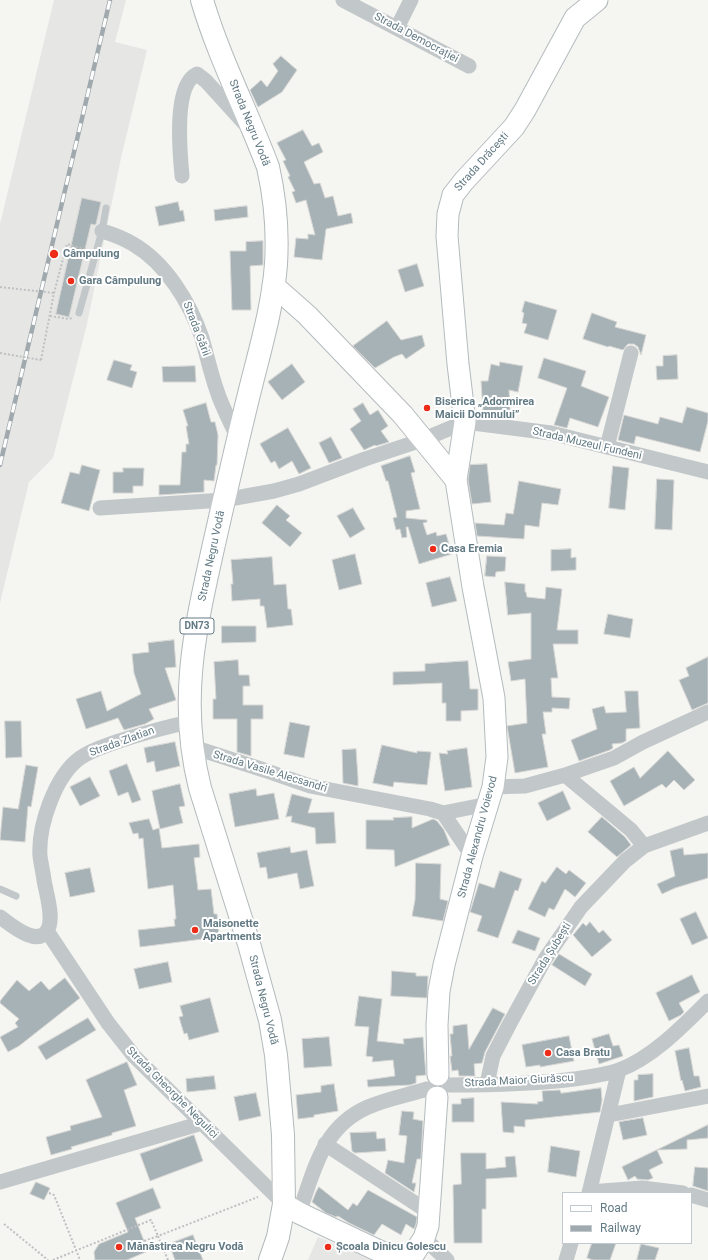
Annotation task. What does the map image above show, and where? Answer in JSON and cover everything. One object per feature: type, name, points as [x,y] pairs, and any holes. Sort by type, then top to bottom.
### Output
[{"type":"main road","name":"Strada Negru Vodă","points":[[202,0],[219,49],[268,166],[274,197],[276,249],[273,285],[267,319],[224,500],[196,631],[189,684],[192,751],[200,788],[249,944],[270,1020],[276,1055],[281,1097],[284,1203],[278,1237],[270,1260]]},
{"type":"main road","name":"Strada Drăcești","points":[[456,480],[465,422],[458,364],[447,236],[448,214],[453,195],[514,127],[525,110],[575,18],[597,0]]},
{"type":"main road","points":[[273,285],[307,315],[403,415],[456,480]]},
{"type":"main road","name":"Strada Alexandru Voievod","points":[[410,1260],[424,1238],[430,1213],[438,1087],[437,1025],[439,992],[444,965],[472,856],[490,796],[497,757],[494,698],[473,588],[456,480]]},
{"type":"main road","points":[[284,1203],[398,1260]]},
{"type":"street","name":"Strada Democrației","points":[[343,0],[468,66]]},
{"type":"street","points":[[397,28],[411,0]]},
{"type":"street","points":[[182,176],[180,134],[181,110],[185,88],[192,76],[197,74],[206,81],[255,135]]},
{"type":"street","name":"Strada Gării","points":[[102,230],[119,236],[134,244],[150,256],[180,290],[191,309],[202,337],[217,392],[238,439]]},
{"type":"street","points":[[607,447],[631,353]]},
{"type":"street","points":[[100,508],[224,500],[274,491],[299,484],[365,459],[422,440],[465,422]]},
{"type":"street","name":"Strada Muzeul Fundeni","points":[[465,422],[551,433],[708,472]]},
{"type":"street","name":"Strada Vasile Alecsandri","points":[[192,751],[202,750],[310,786],[430,809],[443,813],[490,796],[565,775],[614,758],[643,742],[708,712]]},
{"type":"street","name":"Strada Zlatian","points":[[44,934],[50,918],[50,905],[40,855],[41,836],[46,814],[57,786],[70,767],[81,757],[104,746],[162,728],[190,722]]},
{"type":"street","points":[[565,775],[631,830],[644,846]]},
{"type":"street","points":[[443,813],[472,856]]},
{"type":"street","name":"Strada Șubești","points":[[487,1084],[493,1056],[545,958],[581,907],[644,846],[708,823]]},
{"type":"street","points":[[0,917],[26,934],[36,937],[44,934]]},
{"type":"street","name":"Strada Gheorghe Negulici","points":[[44,934],[108,1023],[134,1056],[284,1203]]},
{"type":"street","name":"Strada Maior Giurăscu","points":[[284,1203],[334,1132],[348,1118],[368,1107],[438,1087],[544,1082],[587,1077],[619,1070],[643,1058],[668,1039],[708,1001]]},
{"type":"street","points":[[619,1070],[589,1192],[642,1188],[675,1192]]},
{"type":"street","points":[[609,1115],[708,1096]]},
{"type":"street","points":[[0,1182],[202,1123]]},
{"type":"street","points":[[325,1144],[430,1213]]},
{"type":"street","points":[[692,1195],[708,1200]]},
{"type":"street","points":[[424,1238],[447,1260]]},
{"type":"lane","points":[[79,313],[102,230],[106,208]]},
{"type":"lane","points":[[0,889],[16,896]]},
{"type":"path","points":[[0,353],[42,360],[54,293],[67,244],[95,252]]},
{"type":"path","points":[[0,286],[54,293]]},
{"type":"path","points":[[50,316],[70,320],[79,313]]},
{"type":"path","points":[[49,1193],[54,1195],[80,1260]]},
{"type":"path","points":[[144,1241],[284,1203]]},
{"type":"path","points":[[54,1260],[151,1220],[168,1260]]},
{"type":"path","points":[[4,1224],[48,1260]]},
{"type":"shaded area","points":[[54,0],[126,0],[115,42],[147,50],[121,158],[87,324],[53,458],[29,482],[0,603],[0,224]]},
{"type":"shaded area","name":"Școala Dinicu Golescu","points":[[318,1237],[364,1256],[371,1260],[308,1260]]},
{"type":"building","points":[[281,56],[297,70],[282,92],[258,107],[250,90],[261,80],[267,87],[278,71],[273,64]]},
{"type":"building","points":[[303,130],[312,146],[319,143],[323,152],[304,162],[314,184],[320,183],[325,198],[333,196],[338,216],[351,213],[353,223],[326,229],[322,260],[294,257],[296,238],[308,239],[308,234],[315,235],[306,200],[296,203],[292,192],[295,191],[288,177],[290,176],[283,161],[286,160],[277,143]]},
{"type":"building","name":"Gara Câmpulung","points":[[82,198],[101,202],[96,224],[91,224],[69,317],[56,314]]},
{"type":"building","points":[[178,202],[180,211],[183,210],[185,221],[159,226],[155,207]]},
{"type":"building","points":[[247,206],[248,217],[215,221],[214,210]]},
{"type":"building","points":[[263,241],[263,265],[250,266],[251,310],[232,310],[230,251],[246,251],[246,242]]},
{"type":"building","points":[[417,264],[424,286],[405,292],[398,270]]},
{"type":"building","points":[[525,301],[557,310],[548,340],[524,333],[527,324],[522,323],[524,313],[522,312]]},
{"type":"building","points":[[592,313],[617,322],[615,327],[646,335],[641,355],[638,347],[634,344],[628,344],[623,350],[583,339]]},
{"type":"building","points":[[387,321],[401,340],[422,335],[425,346],[406,359],[402,354],[375,368],[353,346]]},
{"type":"building","points":[[677,355],[678,379],[657,380],[656,366],[663,366],[663,356]]},
{"type":"building","points":[[544,358],[586,371],[581,386],[609,397],[598,427],[570,418],[567,428],[554,425],[567,388],[538,378]]},
{"type":"building","points":[[114,360],[132,365],[130,370],[137,372],[132,388],[107,380]]},
{"type":"building","points":[[500,362],[523,366],[518,392],[509,390],[510,410],[483,411],[481,381],[488,381],[491,364],[499,366]]},
{"type":"building","points":[[292,364],[305,382],[282,400],[268,382]]},
{"type":"building","points":[[195,366],[196,382],[163,382],[162,367]]},
{"type":"building","points":[[206,403],[211,422],[215,422],[218,435],[217,465],[214,481],[204,480],[204,492],[159,495],[159,485],[180,485],[182,452],[186,452],[186,444],[189,444],[186,426],[188,426],[183,410]]},
{"type":"building","points":[[363,403],[370,415],[378,410],[388,426],[381,431],[389,442],[375,445],[364,450],[350,429],[361,421],[353,409]]},
{"type":"building","points":[[687,407],[708,413],[708,421],[700,452],[636,436],[634,444],[618,440],[624,415],[658,424],[660,417],[682,423]]},
{"type":"building","points":[[288,428],[311,468],[299,474],[292,461],[279,469],[275,461],[271,463],[260,444]]},
{"type":"building","points":[[331,437],[342,458],[329,463],[319,443]]},
{"type":"building","points":[[410,456],[415,472],[411,473],[420,509],[406,511],[406,518],[427,520],[427,522],[423,523],[427,535],[436,532],[437,536],[446,534],[452,554],[419,564],[408,527],[406,527],[407,537],[402,538],[400,529],[396,530],[393,518],[397,517],[388,481],[386,481],[381,466]]},
{"type":"building","points":[[487,464],[491,502],[472,504],[468,480],[470,465]]},
{"type":"building","points":[[82,465],[100,470],[89,511],[61,503],[70,472],[79,474]]},
{"type":"building","points":[[613,466],[629,468],[625,510],[609,508]]},
{"type":"building","points":[[123,468],[144,468],[143,486],[133,486],[133,493],[113,493],[113,472],[123,472]]},
{"type":"building","points":[[657,479],[674,480],[672,530],[655,529]]},
{"type":"building","points":[[519,481],[561,489],[558,505],[542,503],[539,527],[525,525],[524,539],[477,536],[475,523],[504,525],[506,513],[513,514]]},
{"type":"building","points":[[277,505],[290,516],[286,520],[302,533],[290,547],[262,523]]},
{"type":"building","points":[[353,508],[365,529],[350,538],[337,516]]},
{"type":"building","points":[[571,549],[571,558],[576,557],[576,570],[551,571],[551,550]]},
{"type":"building","points":[[355,554],[362,584],[339,590],[332,560]]},
{"type":"building","points":[[487,556],[506,557],[505,571],[496,572],[495,577],[485,576]]},
{"type":"building","points":[[272,557],[274,585],[286,584],[288,609],[291,609],[293,625],[267,628],[264,606],[260,606],[260,599],[232,601],[231,584],[233,584],[231,560]]},
{"type":"building","points":[[450,577],[457,601],[432,607],[426,583]]},
{"type":"building","points":[[505,582],[525,584],[525,592],[527,597],[545,599],[546,587],[562,589],[557,630],[578,630],[578,644],[553,644],[558,678],[551,678],[552,697],[570,698],[569,709],[552,708],[552,712],[543,712],[546,734],[542,734],[548,767],[515,773],[507,726],[527,723],[525,679],[511,681],[508,662],[531,659],[531,613],[508,615]]},
{"type":"building","points":[[608,614],[633,619],[630,638],[604,634]]},
{"type":"building","points":[[222,626],[256,626],[256,642],[222,643]]},
{"type":"building","points":[[174,640],[176,667],[165,668],[176,700],[149,709],[154,719],[145,724],[124,730],[118,718],[86,729],[76,699],[101,691],[107,711],[141,694],[134,673],[132,654],[149,652],[148,643]]},
{"type":"building","points":[[708,657],[708,703],[692,710],[679,680],[689,676],[686,668]]},
{"type":"building","points":[[238,660],[239,675],[249,675],[250,686],[243,686],[243,705],[263,705],[263,719],[251,719],[251,756],[237,752],[237,719],[213,719],[213,699],[216,699],[214,662]]},
{"type":"building","points":[[468,661],[470,689],[478,689],[478,710],[461,711],[461,721],[446,721],[446,703],[442,703],[442,683],[393,685],[393,672],[425,671],[425,664]]},
{"type":"building","points":[[625,691],[638,691],[640,728],[626,729],[626,741],[612,744],[613,748],[610,750],[579,761],[571,740],[597,729],[592,709],[604,706],[606,713],[626,712]]},
{"type":"building","points":[[5,721],[21,721],[22,757],[6,758]]},
{"type":"building","points":[[290,722],[310,726],[304,758],[284,754]]},
{"type":"building","points":[[175,742],[180,766],[156,772],[154,761],[147,763],[144,748]]},
{"type":"building","points":[[382,745],[417,753],[417,751],[431,752],[427,785],[394,782],[393,787],[373,783]]},
{"type":"building","points":[[467,748],[472,787],[445,791],[439,753],[448,754],[447,751]]},
{"type":"building","points":[[356,749],[358,786],[343,783],[342,750]]},
{"type":"building","points":[[668,751],[695,780],[684,790],[674,780],[666,788],[662,784],[624,806],[610,781],[634,767],[640,778]]},
{"type":"building","points":[[127,764],[141,800],[132,803],[128,792],[118,796],[109,771]]},
{"type":"building","points":[[26,765],[38,767],[31,807],[28,806],[25,842],[0,840],[3,807],[18,809]]},
{"type":"building","points":[[90,777],[100,796],[80,806],[70,787]]},
{"type":"building","points":[[180,784],[185,806],[179,807],[183,823],[160,829],[152,791]]},
{"type":"building","points":[[256,789],[257,796],[274,793],[279,819],[235,827],[229,794]]},
{"type":"building","points":[[563,791],[571,809],[547,821],[538,803]]},
{"type":"building","points":[[292,794],[312,799],[308,813],[334,812],[336,843],[316,844],[315,828],[291,822],[292,816],[286,817]]},
{"type":"building","points":[[412,817],[412,828],[433,819],[437,821],[444,830],[450,845],[395,867],[394,850],[366,849],[366,820],[394,820],[393,818]]},
{"type":"building","points":[[602,817],[625,837],[631,845],[617,857],[588,832]]},
{"type":"building","points":[[149,819],[153,830],[159,828],[162,848],[199,844],[200,857],[194,858],[198,890],[211,889],[214,914],[217,914],[219,937],[140,947],[138,930],[175,926],[174,919],[176,919],[173,885],[148,889],[143,838],[139,839],[138,833],[133,834],[129,823]]},
{"type":"building","points":[[290,847],[291,853],[307,850],[314,886],[300,889],[297,873],[268,879],[266,867],[260,868],[257,853]]},
{"type":"building","points":[[683,848],[684,855],[708,853],[708,878],[675,888],[662,894],[657,884],[675,876],[670,851]]},
{"type":"building","points":[[416,863],[441,864],[440,899],[448,901],[443,921],[412,916],[415,900]]},
{"type":"building","points":[[557,867],[566,874],[569,870],[586,883],[575,897],[565,889],[554,910],[549,908],[545,917],[528,909],[542,881],[545,883]]},
{"type":"building","points":[[90,868],[95,892],[70,897],[65,873]]},
{"type":"building","points":[[500,871],[522,879],[518,891],[515,890],[498,938],[477,931],[482,916],[470,912],[479,883],[494,888]]},
{"type":"building","points":[[696,912],[708,938],[692,945],[680,919]]},
{"type":"building","points":[[590,922],[599,933],[603,930],[612,940],[592,957],[573,935],[583,923],[586,926]]},
{"type":"building","points":[[518,930],[540,938],[535,951],[512,943]]},
{"type":"building","points":[[559,954],[592,974],[585,986],[552,965]]},
{"type":"building","points":[[168,962],[172,982],[139,989],[134,969]]},
{"type":"building","points":[[392,971],[416,973],[416,976],[428,976],[427,998],[391,996]]},
{"type":"building","points":[[692,975],[700,992],[679,1003],[684,1012],[669,1021],[656,993]]},
{"type":"building","points":[[65,978],[80,998],[19,1046],[8,1052],[0,1037],[18,1027],[15,1023],[19,1019],[0,1003],[0,1001],[17,980],[29,991],[41,981],[49,990]]},
{"type":"building","points":[[359,996],[382,999],[377,1041],[404,1044],[403,1039],[423,1037],[426,1075],[416,1076],[416,1083],[410,1085],[368,1087],[367,1080],[395,1076],[393,1060],[372,1062],[373,1057],[366,1056],[369,1027],[355,1026]]},
{"type":"building","points":[[210,998],[219,1032],[189,1040],[187,1033],[184,1034],[179,1017],[183,1016],[180,1006]]},
{"type":"building","points":[[493,1008],[505,1014],[485,1052],[482,1063],[474,1064],[475,1076],[459,1076],[458,1070],[452,1071],[450,1056],[452,1056],[450,1034],[453,1034],[453,1026],[467,1024],[469,1049]]},
{"type":"building","points":[[88,1018],[96,1030],[46,1060],[38,1047]]},
{"type":"building","points":[[609,1034],[613,1046],[619,1045],[623,1056],[599,1064],[592,1039]]},
{"type":"building","name":"Casa Bratu","points":[[569,1036],[574,1061],[540,1067],[540,1065],[526,1067],[522,1045]]},
{"type":"building","points":[[329,1037],[332,1066],[304,1068],[302,1039]]},
{"type":"building","points":[[689,1048],[694,1076],[699,1076],[701,1087],[685,1091],[682,1080],[681,1081],[675,1051]]},
{"type":"building","points":[[127,1062],[137,1085],[124,1090],[136,1126],[51,1155],[46,1137],[71,1130],[70,1126],[102,1117],[86,1080]]},
{"type":"building","points":[[653,1074],[653,1097],[634,1101],[634,1080],[638,1080],[638,1075]]},
{"type":"building","points":[[214,1076],[216,1089],[187,1092],[186,1079]]},
{"type":"building","points":[[334,1084],[338,1111],[298,1119],[296,1095],[321,1092],[321,1086]]},
{"type":"building","points":[[601,1088],[602,1100],[600,1112],[525,1120],[525,1127],[514,1126],[514,1133],[503,1132],[501,1102],[538,1104],[537,1102],[543,1101],[542,1091],[560,1090],[561,1093]]},
{"type":"building","points":[[256,1093],[261,1116],[239,1121],[234,1097]]},
{"type":"building","points":[[474,1098],[474,1122],[452,1122],[452,1104],[461,1104],[461,1099]]},
{"type":"building","points":[[402,1111],[414,1112],[413,1119],[423,1121],[421,1159],[417,1159],[412,1183],[416,1183],[414,1192],[385,1173],[388,1160],[404,1163],[407,1136],[399,1135]]},
{"type":"building","points":[[643,1118],[647,1135],[623,1140],[619,1122]]},
{"type":"building","points":[[708,1125],[708,1138],[687,1140],[687,1149],[657,1150]]},
{"type":"building","points":[[376,1132],[377,1139],[385,1138],[386,1151],[355,1153],[352,1151],[350,1133]]},
{"type":"building","points":[[194,1135],[203,1161],[150,1181],[140,1154]]},
{"type":"building","points":[[551,1146],[580,1151],[576,1177],[548,1172]]},
{"type":"building","points":[[657,1150],[663,1163],[649,1170],[653,1178],[648,1180],[637,1179],[635,1176],[628,1180],[622,1167]]},
{"type":"building","points":[[461,1153],[486,1153],[486,1169],[506,1167],[505,1157],[515,1156],[517,1177],[486,1179],[486,1209],[482,1209],[482,1243],[454,1243],[453,1185],[461,1184]]},
{"type":"building","points":[[695,1167],[708,1168],[708,1191],[693,1186]]},
{"type":"building","points":[[36,1182],[50,1188],[44,1200],[30,1194]]},
{"type":"building","points":[[319,1187],[348,1210],[353,1203],[357,1206],[368,1190],[417,1217],[414,1229],[406,1224],[401,1235],[382,1224],[374,1235],[338,1216],[336,1217],[326,1213],[312,1202]]},
{"type":"building","points":[[153,1188],[161,1208],[135,1218],[148,1251],[127,1260],[95,1260],[94,1252],[99,1244],[128,1232],[116,1203]]},
{"type":"building","points":[[193,1235],[203,1260],[175,1260],[169,1244]]},
{"type":"building","points":[[592,1244],[616,1244],[610,1260],[593,1260],[587,1258]]},
{"type":"building","points":[[641,1244],[659,1248],[655,1260],[637,1260]]},
{"type":"railway","points":[[0,465],[110,0]]},
{"type":"place","name":"Câmpulung","points":[[54,254]]},
{"type":"place","name":"Gara Câmpulung","points":[[71,281]]},
{"type":"place","name":"Biserica „Adormirea Maicii Domnului”","points":[[427,408]]},
{"type":"place","name":"Casa Eremia","points":[[433,549]]},
{"type":"place","name":"Maisonette Apartments","points":[[195,930]]},
{"type":"place","name":"Casa Bratu","points":[[548,1053]]},
{"type":"place","name":"Mănăstirea Negru Vodă","points":[[119,1247]]},
{"type":"place","name":"Școala Dinicu Golescu","points":[[328,1247]]}]
